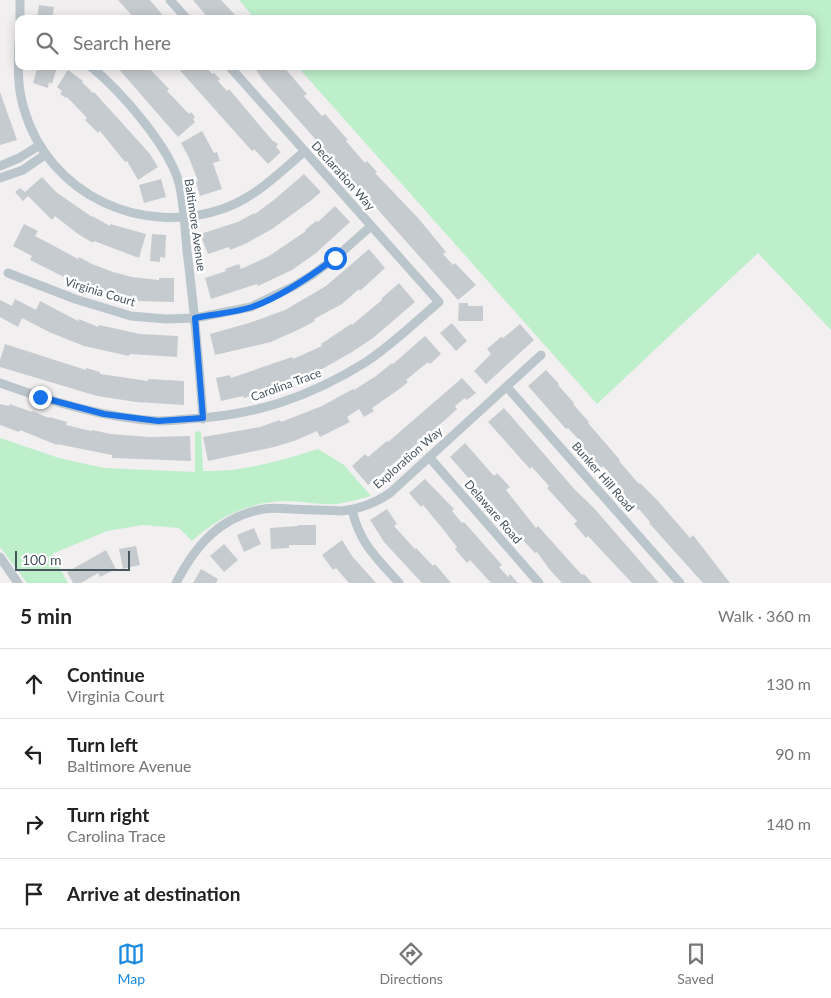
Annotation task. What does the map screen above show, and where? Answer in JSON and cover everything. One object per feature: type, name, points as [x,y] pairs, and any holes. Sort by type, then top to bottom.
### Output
[{"type":"street","points":[[20,0],[20,15]]},
{"type":"street","points":[[170,0],[183,15]]},
{"type":"street","points":[[18,70],[21,97],[29,123],[46,154],[68,179],[86,193],[105,204],[124,211],[144,216],[183,217],[216,211],[245,199],[264,186],[305,151]]},
{"type":"street","name":"Baltimore Avenue","points":[[95,70],[148,127],[165,151],[179,183],[195,318],[203,418]]},
{"type":"street","name":"Declaration Way","points":[[233,70],[439,302]]},
{"type":"street","points":[[0,166],[19,158],[40,145]]},
{"type":"street","points":[[0,178],[23,170],[46,154]]},
{"type":"street","name":"Virginia Court","points":[[8,273],[75,299],[131,316],[166,319],[195,318],[251,307],[294,286],[312,276],[371,226]]},
{"type":"street","name":"Carolina Trace","points":[[0,383],[40,397],[104,414],[158,421],[218,418],[264,409],[328,384],[386,347],[439,302]]},
{"type":"street","name":"Exploration Way","points":[[176,583],[198,546],[205,539],[219,528],[249,512],[266,508],[352,510],[374,504],[390,494],[541,355]]},
{"type":"street","name":"Bunker Hill Road","points":[[506,387],[680,583]]},
{"type":"street","name":"Delaware Road","points":[[429,458],[539,583]]},
{"type":"street","points":[[352,510],[363,540],[399,583]]},
{"type":"street","points":[[0,557],[18,583]]},
{"type":"green space","points":[[239,0],[831,0],[831,330],[758,253],[597,404],[301,70],[816,70],[816,15],[252,15]]},
{"type":"green space","points":[[201,431],[203,471],[247,468],[318,449],[344,465],[371,496],[337,504],[290,501],[263,503],[225,517],[192,541],[179,528],[143,525],[107,531],[52,554],[68,583],[27,583],[0,547],[0,438],[59,458],[104,468],[195,472],[195,432]]},
{"type":"building","points":[[118,0],[150,0],[163,15],[131,15]]},
{"type":"building","points":[[193,0],[221,0],[235,15],[206,15]]},
{"type":"building","points":[[39,5],[54,7],[53,15],[38,15]]},
{"type":"building","points":[[37,70],[56,70],[52,84],[49,82],[48,88],[33,83]]},
{"type":"building","points":[[68,70],[94,92],[150,154],[158,167],[138,180],[127,161],[125,162],[100,131],[98,133],[67,97],[60,94],[62,91],[57,87]]},
{"type":"building","points":[[119,70],[151,70],[169,89],[167,91],[189,114],[191,112],[195,117],[193,119],[195,122],[178,137]]},
{"type":"building","points":[[180,70],[208,70],[212,74],[214,73],[227,91],[229,89],[272,140],[278,144],[276,147],[281,152],[268,164],[254,149],[252,151]]},
{"type":"building","points":[[256,70],[286,70],[307,94],[304,96],[322,116],[325,114],[365,163],[367,161],[377,172],[375,173],[419,219],[446,252],[443,254],[453,265],[455,263],[476,285],[458,300],[262,79]]},
{"type":"building","points":[[0,92],[17,140],[0,145]]},
{"type":"building","points":[[202,131],[214,153],[217,152],[220,161],[213,163],[222,189],[200,196],[196,182],[198,181],[181,143]]},
{"type":"building","points":[[304,174],[321,192],[272,229],[245,244],[230,250],[229,247],[208,254],[200,234],[238,222],[255,214]]},
{"type":"building","points":[[42,177],[56,192],[92,217],[110,226],[110,224],[146,234],[139,258],[94,241],[93,243],[55,216],[52,220],[28,196],[23,201],[15,192],[20,188],[25,192]]},
{"type":"building","points":[[161,179],[166,197],[144,203],[139,185]]},
{"type":"building","points":[[335,206],[350,222],[316,253],[292,270],[258,286],[257,284],[211,299],[205,278],[226,271],[225,269],[239,264],[241,269],[269,256],[306,231],[316,221],[318,222]]},
{"type":"building","points":[[24,224],[38,231],[35,236],[78,259],[79,257],[113,272],[132,277],[159,280],[159,278],[174,278],[174,302],[136,301],[103,293],[30,260],[32,256],[13,246]]},
{"type":"building","points":[[152,234],[166,235],[165,258],[160,257],[160,262],[150,261]]},
{"type":"building","points":[[369,249],[385,268],[360,291],[359,289],[342,304],[314,319],[315,321],[302,328],[271,342],[215,355],[210,334],[285,310],[326,286]]},
{"type":"building","points":[[399,283],[415,302],[373,338],[352,352],[324,368],[288,384],[244,398],[243,396],[221,401],[216,378],[230,375],[231,378],[292,357],[293,359],[322,346],[321,344],[352,325]]},
{"type":"building","points":[[15,299],[36,310],[40,301],[78,321],[79,319],[98,327],[99,325],[140,334],[178,336],[177,357],[130,354],[129,356],[84,346],[49,332],[22,318],[18,327],[0,317],[0,300],[12,306]]},
{"type":"building","points":[[459,303],[468,303],[468,306],[483,306],[483,321],[458,321]]},
{"type":"building","points":[[452,323],[467,341],[456,351],[440,333]]},
{"type":"building","points":[[520,324],[534,340],[486,384],[474,371],[491,354],[487,349]]},
{"type":"building","points":[[425,336],[441,354],[406,380],[408,382],[372,408],[374,411],[364,417],[359,409],[347,417],[350,422],[320,437],[317,431],[274,447],[208,461],[203,437],[260,427],[280,420],[281,422],[322,406],[354,390],[376,376]]},
{"type":"building","points":[[5,344],[86,370],[86,368],[100,372],[100,374],[148,381],[148,379],[184,381],[184,405],[136,402],[97,396],[0,367]]},
{"type":"building","points":[[546,370],[619,461],[639,484],[658,501],[690,538],[693,535],[730,583],[703,583],[649,523],[639,509],[626,497],[610,478],[612,476],[603,466],[601,468],[577,442],[579,440],[568,428],[566,429],[528,386]]},
{"type":"building","points":[[462,378],[476,393],[467,400],[465,398],[455,406],[457,409],[444,421],[368,485],[352,466],[365,454],[368,457],[388,442]]},
{"type":"building","points":[[0,404],[9,406],[10,404],[49,418],[67,422],[66,425],[91,431],[149,437],[190,436],[191,461],[112,458],[112,455],[57,445],[20,430],[19,432],[0,425]]},
{"type":"building","points":[[504,408],[659,583],[632,583],[588,536],[586,538],[574,524],[577,521],[547,488],[549,486],[532,467],[530,469],[488,422]]},
{"type":"building","points":[[465,443],[494,476],[497,473],[510,487],[506,490],[536,528],[538,526],[582,575],[584,574],[592,583],[562,583],[550,570],[537,552],[535,553],[523,540],[450,457]]},
{"type":"building","points":[[425,479],[454,509],[452,511],[462,523],[464,522],[502,565],[499,567],[508,577],[510,574],[518,583],[491,583],[470,560],[467,563],[455,549],[457,547],[423,505],[421,507],[409,493]]},
{"type":"building","points":[[387,509],[397,524],[394,526],[433,566],[435,564],[451,583],[422,583],[384,542],[370,520]]},
{"type":"building","points":[[316,525],[316,545],[289,545],[289,548],[271,549],[270,528]]},
{"type":"building","points":[[254,528],[261,544],[244,552],[237,535]]},
{"type":"building","points":[[342,540],[352,556],[376,583],[349,583],[336,568],[333,570],[322,555]]},
{"type":"building","points":[[224,544],[238,560],[224,572],[210,556]]},
{"type":"building","points":[[136,546],[140,565],[123,569],[119,549]]},
{"type":"building","points":[[106,550],[116,569],[100,577],[98,573],[81,583],[73,583],[67,572]]},
{"type":"building","points":[[201,569],[218,579],[216,583],[193,583]]},
{"type":"route","points":[[40,397],[104,414],[158,421],[203,418],[195,318],[251,307],[312,276],[335,258]]}]
